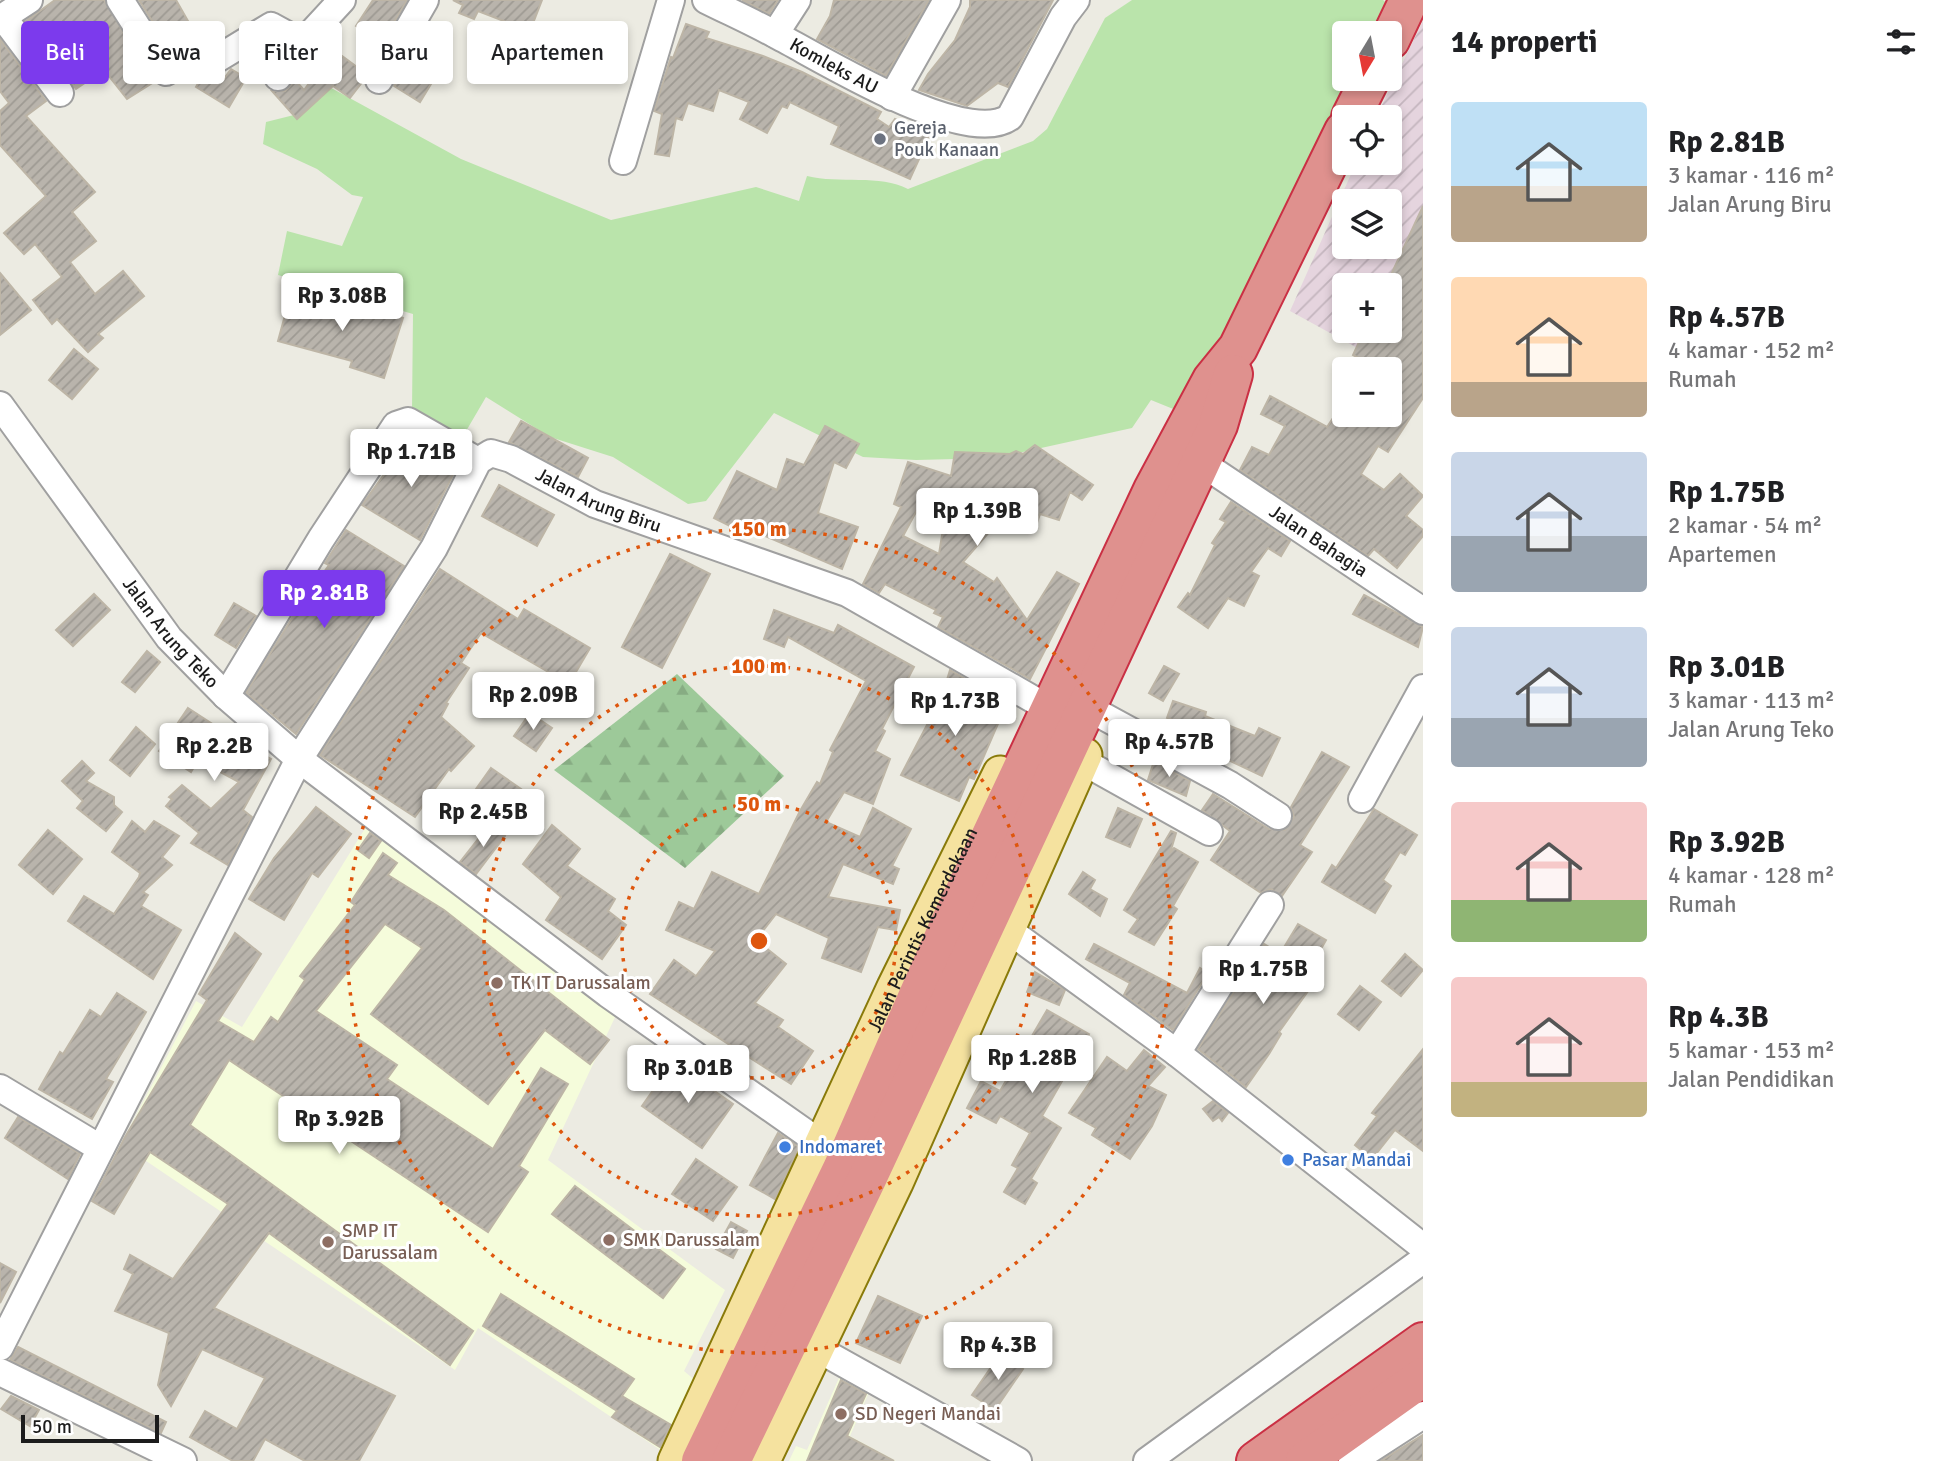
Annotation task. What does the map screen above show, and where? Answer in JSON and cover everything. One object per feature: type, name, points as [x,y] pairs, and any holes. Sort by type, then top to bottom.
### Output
[{"type":"highway","points":[[1399,21],[1409,0]]},
{"type":"highway","name":"Jalan Perintis Kemerdekaan","points":[[731,1461],[850,1215],[1206,419],[1212,380],[1238,348],[1332,156]]},
{"type":"highway","name":"Jalan Perintis Kemerdekaan","points":[[701,1461],[842,1170],[1012,789],[1153,490],[1206,419]]},
{"type":"highway","points":[[1256,1461],[1423,1342]]},
{"type":"highway","points":[[1305,1461],[1423,1377]]},
{"type":"main road","name":"Jalan Perintis Kemerdekaan","points":[[675,1461],[894,987],[1170,432],[1206,419],[1221,448],[1212,470],[897,1182],[763,1461]]},
{"type":"street","points":[[29,0],[2,18],[61,93]]},
{"type":"street","points":[[120,0],[133,21]]},
{"type":"street","points":[[324,21],[342,0]]},
{"type":"street","points":[[413,21],[425,0]]},
{"type":"street","points":[[624,161],[671,0]]},
{"type":"street","name":"Komleks AU","points":[[706,0],[892,97],[950,118],[986,122],[1006,120],[1063,18],[1076,0]]},
{"type":"street","name":"Komleks AU","points":[[775,34],[797,0]]},
{"type":"street","name":"Komleks AU","points":[[892,97],[947,0]]},
{"type":"street","name":"Jalan Arung Teko","points":[[0,405],[45,471],[169,638],[226,696],[299,759],[608,994],[823,1145]]},
{"type":"street","points":[[0,1347],[299,759],[434,548],[478,461],[408,421],[396,425],[321,539],[226,696]]},
{"type":"street","name":"Jalan Arung Biru","points":[[478,461],[491,453],[501,455],[595,504],[847,593],[1036,701]]},
{"type":"street","name":"Jalan Bahagia","points":[[1212,470],[1423,611]]},
{"type":"street","points":[[1362,799],[1423,688]]},
{"type":"street","points":[[1103,716],[1230,785],[1279,816]]},
{"type":"street","points":[[1082,761],[1209,832]]},
{"type":"street","points":[[1177,1053],[1270,905]]},
{"type":"street","points":[[1007,929],[1177,1053],[1423,1247]]},
{"type":"street","points":[[0,1088],[100,1148]]},
{"type":"street","points":[[1147,1461],[1423,1260]]},
{"type":"street","points":[[816,1348],[1018,1461]]},
{"type":"street","points":[[0,1371],[183,1461]]},
{"type":"street","points":[[1352,1461],[1423,1415]]},
{"type":"shaded area","points":[[1423,21],[1423,384],[1402,372],[1402,357],[1374,357],[1348,343],[1402,343],[1402,273],[1332,273],[1332,334],[1290,311],[1332,217],[1332,259],[1402,259],[1402,189],[1344,189],[1351,175],[1402,175],[1402,105],[1382,105],[1389,91],[1402,91],[1402,64]]},
{"type":"shaded area","points":[[369,822],[617,1013],[548,1160],[725,1290],[684,1371],[697,1382],[668,1455],[478,1328],[455,1370],[121,1144],[196,1001],[242,1027]]},
{"type":"shaded area","name":"SD Negeri Mandai","points":[[839,1378],[869,1392],[850,1436],[896,1461],[789,1461],[796,1446],[807,1450]]},
{"type":"green space","points":[[1132,0],[1383,0],[1391,7],[1384,21],[1332,21],[1332,91],[1349,91],[1342,105],[1332,105],[1332,125],[1188,415],[1151,400],[1132,428],[995,458],[916,460],[863,457],[774,413],[706,501],[688,504],[613,457],[550,437],[486,397],[462,438],[412,410],[413,314],[278,275],[287,231],[342,246],[363,197],[352,195],[317,169],[263,144],[266,122],[298,114],[324,84],[461,159],[611,220],[756,187],[799,201],[807,176],[872,180],[897,184],[908,189],[1033,141],[1047,129],[1105,18]]},
{"type":"green space","points":[[677,674],[784,776],[685,868],[554,770]]},
{"type":"building","points":[[55,0],[104,0],[123,31],[123,84],[151,84],[127,99],[109,76],[109,21],[26,21]]},
{"type":"building","points":[[139,0],[176,0],[188,21],[152,21]]},
{"type":"building","points":[[373,0],[407,0],[395,21],[359,21]]},
{"type":"building","points":[[453,0],[542,0],[534,21],[504,21],[478,11],[474,19],[459,13],[463,5]]},
{"type":"building","points":[[742,0],[778,0],[769,14]]},
{"type":"building","points":[[834,0],[929,0],[886,76],[817,39],[830,16]]},
{"type":"building","points":[[970,0],[1053,0],[1008,87],[998,83],[967,106],[919,90],[955,40],[970,7]]},
{"type":"building","points":[[686,24],[709,32],[706,38],[802,72],[881,112],[877,119],[889,127],[895,119],[930,135],[910,179],[831,144],[839,126],[790,102],[787,108],[782,106],[767,133],[740,119],[749,102],[719,90],[713,111],[688,103],[682,120],[676,118],[669,156],[655,154],[662,114],[654,111],[671,57],[673,58]]},
{"type":"building","points":[[0,39],[21,67],[21,84],[33,84],[46,101],[26,116],[95,192],[72,212],[96,241],[70,262],[95,294],[123,271],[144,296],[98,334],[103,338],[88,352],[57,319],[52,324],[33,300],[62,277],[35,244],[24,254],[4,233],[46,196],[0,145],[0,111],[9,103],[0,91]]},
{"type":"building","points":[[342,56],[356,66],[356,84],[361,84],[350,98],[333,86],[297,119],[272,91],[285,91],[291,84],[299,84],[304,90],[308,84],[342,84]]},
{"type":"building","points":[[231,69],[239,74],[239,84],[242,84],[229,107],[196,87],[198,84],[225,84],[225,77]]},
{"type":"building","points":[[395,84],[431,84],[420,102],[394,86]]},
{"type":"building","points":[[1423,206],[1423,398],[1388,452],[1378,446],[1361,474],[1384,490],[1400,474],[1423,496],[1406,516],[1423,530],[1423,536],[1397,568],[1374,549],[1368,556],[1240,470],[1252,447],[1269,455],[1285,426],[1261,414],[1270,396],[1327,427],[1332,420],[1332,427],[1402,427],[1402,357],[1353,355],[1358,343],[1402,343],[1402,273],[1392,273],[1398,259],[1402,259],[1402,251]]},
{"type":"building","points":[[0,273],[31,310],[0,335]]},
{"type":"building","points":[[291,293],[367,314],[369,307],[403,318],[384,378],[350,367],[352,361],[278,341]]},
{"type":"building","points":[[74,349],[98,369],[72,399],[49,380]]},
{"type":"building","points":[[521,421],[588,458],[578,477],[509,442]]},
{"type":"building","points":[[825,426],[859,444],[846,468],[834,462],[818,513],[858,527],[842,569],[751,530],[748,535],[714,518],[737,471],[777,490],[787,459],[804,465]]},
{"type":"building","points":[[409,440],[457,467],[420,540],[362,505]]},
{"type":"building","points":[[1035,445],[1093,485],[1082,500],[1070,492],[1059,520],[1040,514],[1035,529],[1003,516],[963,562],[994,582],[997,578],[1027,620],[1057,572],[1079,584],[1030,679],[938,627],[943,617],[934,613],[936,610],[885,584],[879,593],[863,584],[901,507],[894,504],[908,462],[951,476],[955,452],[1010,454],[1016,451],[1023,454]],"holes":[[[916,512],[944,523],[939,554],[903,536]]]},
{"type":"building","points":[[499,485],[554,515],[537,546],[482,516]]},
{"type":"building","points":[[1231,502],[1290,541],[1281,556],[1268,548],[1251,572],[1259,576],[1244,606],[1228,598],[1208,628],[1178,607],[1188,593],[1190,595],[1215,545],[1212,543],[1226,522],[1220,519]]},
{"type":"building","points":[[346,530],[404,566],[296,734],[246,693],[300,605],[329,565],[325,563]]},
{"type":"building","points":[[670,554],[710,574],[662,668],[622,647]]},
{"type":"building","points":[[440,569],[518,619],[524,609],[590,648],[569,684],[481,633],[461,663],[469,668],[446,703],[448,704],[441,717],[474,746],[451,771],[449,769],[415,817],[320,755]]},
{"type":"building","points":[[94,594],[110,610],[73,646],[56,630]]},
{"type":"building","points":[[1364,595],[1423,627],[1418,647],[1353,614]]},
{"type":"building","points":[[234,603],[256,616],[236,648],[215,635]]},
{"type":"building","points":[[774,610],[834,633],[838,625],[914,667],[882,729],[885,731],[875,751],[890,759],[873,804],[844,792],[826,822],[860,837],[873,808],[911,829],[892,866],[899,869],[893,884],[843,864],[828,897],[900,910],[896,930],[878,927],[861,972],[822,958],[829,938],[776,914],[756,940],[786,964],[755,1003],[783,1020],[778,1027],[813,1051],[791,1084],[650,994],[674,960],[696,976],[715,951],[666,930],[679,902],[694,909],[712,872],[759,894],[800,811],[817,782],[820,784],[833,752],[830,750],[866,681],[788,637],[784,647],[764,639]]},
{"type":"building","points":[[147,651],[160,662],[135,692],[122,682]]},
{"type":"building","points":[[1164,666],[1179,674],[1163,701],[1149,693]]},
{"type":"building","points":[[950,670],[1007,703],[974,779],[969,777],[959,801],[901,775],[942,696]]},
{"type":"building","points":[[1173,701],[1206,712],[1205,716],[1255,736],[1259,728],[1280,738],[1262,776],[1188,741],[1193,727],[1167,718]]},
{"type":"building","points":[[188,708],[220,729],[218,731],[271,759],[243,810],[252,817],[228,865],[191,843],[199,833],[166,806],[172,799],[169,797],[182,785],[211,809],[239,782],[198,760],[191,772],[159,751]]},
{"type":"building","points":[[530,713],[552,728],[536,751],[514,736]]},
{"type":"building","points":[[136,727],[155,744],[130,776],[110,760]]},
{"type":"building","points":[[1322,752],[1349,767],[1300,845],[1312,852],[1282,896],[1271,889],[1261,893],[1211,860],[1230,831],[1202,810],[1213,794],[1269,829],[1285,830],[1294,817],[1291,807]]},
{"type":"building","points":[[82,761],[94,773],[86,781],[114,797],[114,805],[122,812],[106,831],[77,808],[83,801],[62,781]]},
{"type":"building","points":[[1154,761],[1190,781],[1186,796],[1148,780]]},
{"type":"building","points":[[491,768],[521,789],[495,824],[466,803]]},
{"type":"building","points":[[316,807],[351,834],[318,877],[312,873],[284,920],[249,899],[274,858]]},
{"type":"building","points":[[1118,808],[1142,819],[1130,847],[1106,837]]},
{"type":"building","points":[[1374,809],[1417,835],[1405,855],[1400,852],[1383,880],[1391,886],[1375,913],[1322,882],[1332,865],[1336,868]]},
{"type":"building","points":[[132,821],[145,832],[154,821],[179,836],[162,857],[172,865],[143,892],[148,895],[141,906],[181,930],[153,979],[68,921],[84,896],[114,914],[139,877],[140,873],[112,852]]},
{"type":"building","points":[[490,824],[505,836],[476,874],[460,862]]},
{"type":"building","points":[[552,825],[580,849],[567,866],[615,899],[608,911],[626,925],[602,959],[546,920],[561,897],[523,864]]},
{"type":"building","points":[[48,830],[82,859],[53,894],[19,865]]},
{"type":"building","points":[[1171,831],[1176,833],[1170,853],[1174,848],[1198,862],[1173,906],[1177,909],[1154,945],[1129,932],[1138,919],[1124,910]]},
{"type":"building","points":[[370,833],[381,841],[369,858],[358,850]]},
{"type":"building","points":[[383,853],[397,863],[388,875],[444,910],[609,1040],[590,1064],[545,1030],[488,1104],[371,1014],[422,948],[385,924],[316,1011],[397,1065],[387,1079],[493,1149],[541,1068],[568,1084],[519,1166],[528,1172],[488,1232],[229,1060],[190,1125],[473,1331],[450,1365],[269,1233],[214,1308],[395,1396],[359,1461],[305,1461],[265,1439],[253,1461],[233,1461],[190,1437],[205,1411],[237,1429],[265,1378],[202,1349],[171,1406],[158,1385],[169,1333],[115,1311],[133,1274],[124,1269],[130,1255],[173,1279],[228,1204],[150,1152],[114,1214],[92,1201],[125,1137],[207,1000],[199,994],[235,933],[261,954],[218,1021],[254,1042],[271,1017],[278,1022],[305,980],[300,976],[355,905],[351,902]]},
{"type":"building","points":[[1083,872],[1095,880],[1090,889],[1107,899],[1100,916],[1069,894]]},
{"type":"building","points":[[1298,924],[1326,940],[1309,970],[1318,977],[1279,1032],[1281,1034],[1269,1054],[1246,1087],[1198,1049],[1264,944],[1280,954]]},
{"type":"building","points":[[1094,944],[1187,993],[1200,968],[1208,973],[1173,1030],[1124,995],[1130,983],[1086,959]]},
{"type":"building","points":[[1405,954],[1423,970],[1401,996],[1382,981]]},
{"type":"building","points":[[1035,972],[1065,990],[1059,1005],[1027,992]]},
{"type":"building","points":[[1360,986],[1381,1002],[1359,1030],[1338,1014]]},
{"type":"building","points":[[117,993],[146,1012],[106,1079],[113,1082],[92,1119],[39,1089],[60,1052],[63,1054],[90,1010],[101,1017]]},
{"type":"building","points":[[1047,1010],[1089,1034],[1042,1116],[1061,1128],[1031,1179],[1037,1183],[1025,1204],[1004,1192],[1018,1168],[1012,1165],[1030,1133],[1000,1116],[996,1123],[967,1108],[981,1081],[1000,1091]]},
{"type":"building","points":[[1423,1049],[1423,1151],[1395,1130],[1372,1159],[1355,1145],[1377,1116],[1372,1113]]},
{"type":"building","points":[[1144,1050],[1165,1067],[1148,1086],[1166,1095],[1152,1126],[1130,1159],[1092,1135],[1096,1128],[1069,1113],[1107,1057],[1127,1071]]},
{"type":"building","points":[[673,1062],[733,1104],[702,1148],[642,1106]]},
{"type":"building","points":[[1213,1101],[1228,1113],[1222,1121],[1219,1117],[1213,1121],[1203,1109]]},
{"type":"building","points":[[18,1117],[80,1154],[68,1179],[5,1138]]},
{"type":"building","points":[[778,1133],[799,1147],[775,1199],[750,1185]]},
{"type":"building","points":[[696,1159],[737,1187],[713,1221],[672,1194]]},
{"type":"building","points":[[575,1186],[685,1269],[663,1298],[552,1214]]},
{"type":"building","points":[[731,1222],[747,1231],[733,1258],[716,1249]]},
{"type":"building","points":[[0,1263],[16,1272],[0,1303]]},
{"type":"building","points":[[501,1294],[634,1379],[622,1396],[671,1425],[660,1447],[612,1417],[617,1411],[483,1326]]},
{"type":"building","points":[[878,1296],[922,1316],[900,1363],[856,1343]]},
{"type":"building","points":[[18,1347],[166,1422],[161,1433],[10,1360]]},
{"type":"building","points":[[1000,1354],[1023,1369],[995,1410],[972,1395]]},
{"type":"building","name":"SD Negeri Mandai","points":[[841,1380],[866,1394],[847,1436],[894,1461],[807,1461]]},
{"type":"building","points":[[11,1396],[39,1410],[30,1426],[1,1409]]},
{"type":"building","points":[[1423,1435],[1423,1461],[1381,1461],[1390,1455]]},
{"type":"place","name":"Gereja Pouk Kanaan","points":[[880,139]]},
{"type":"place","name":"TK IT Darussalam","points":[[497,983]]},
{"type":"place","name":"Indomaret","points":[[785,1147]]},
{"type":"place","name":"Pasar Mandai","points":[[1288,1160]]},
{"type":"place","name":"SMK Darussalam","points":[[609,1240]]},
{"type":"place","name":"SMP IT Darussalam","points":[[328,1242]]},
{"type":"place","name":"SD Negeri Mandai","points":[[841,1414]]}]
